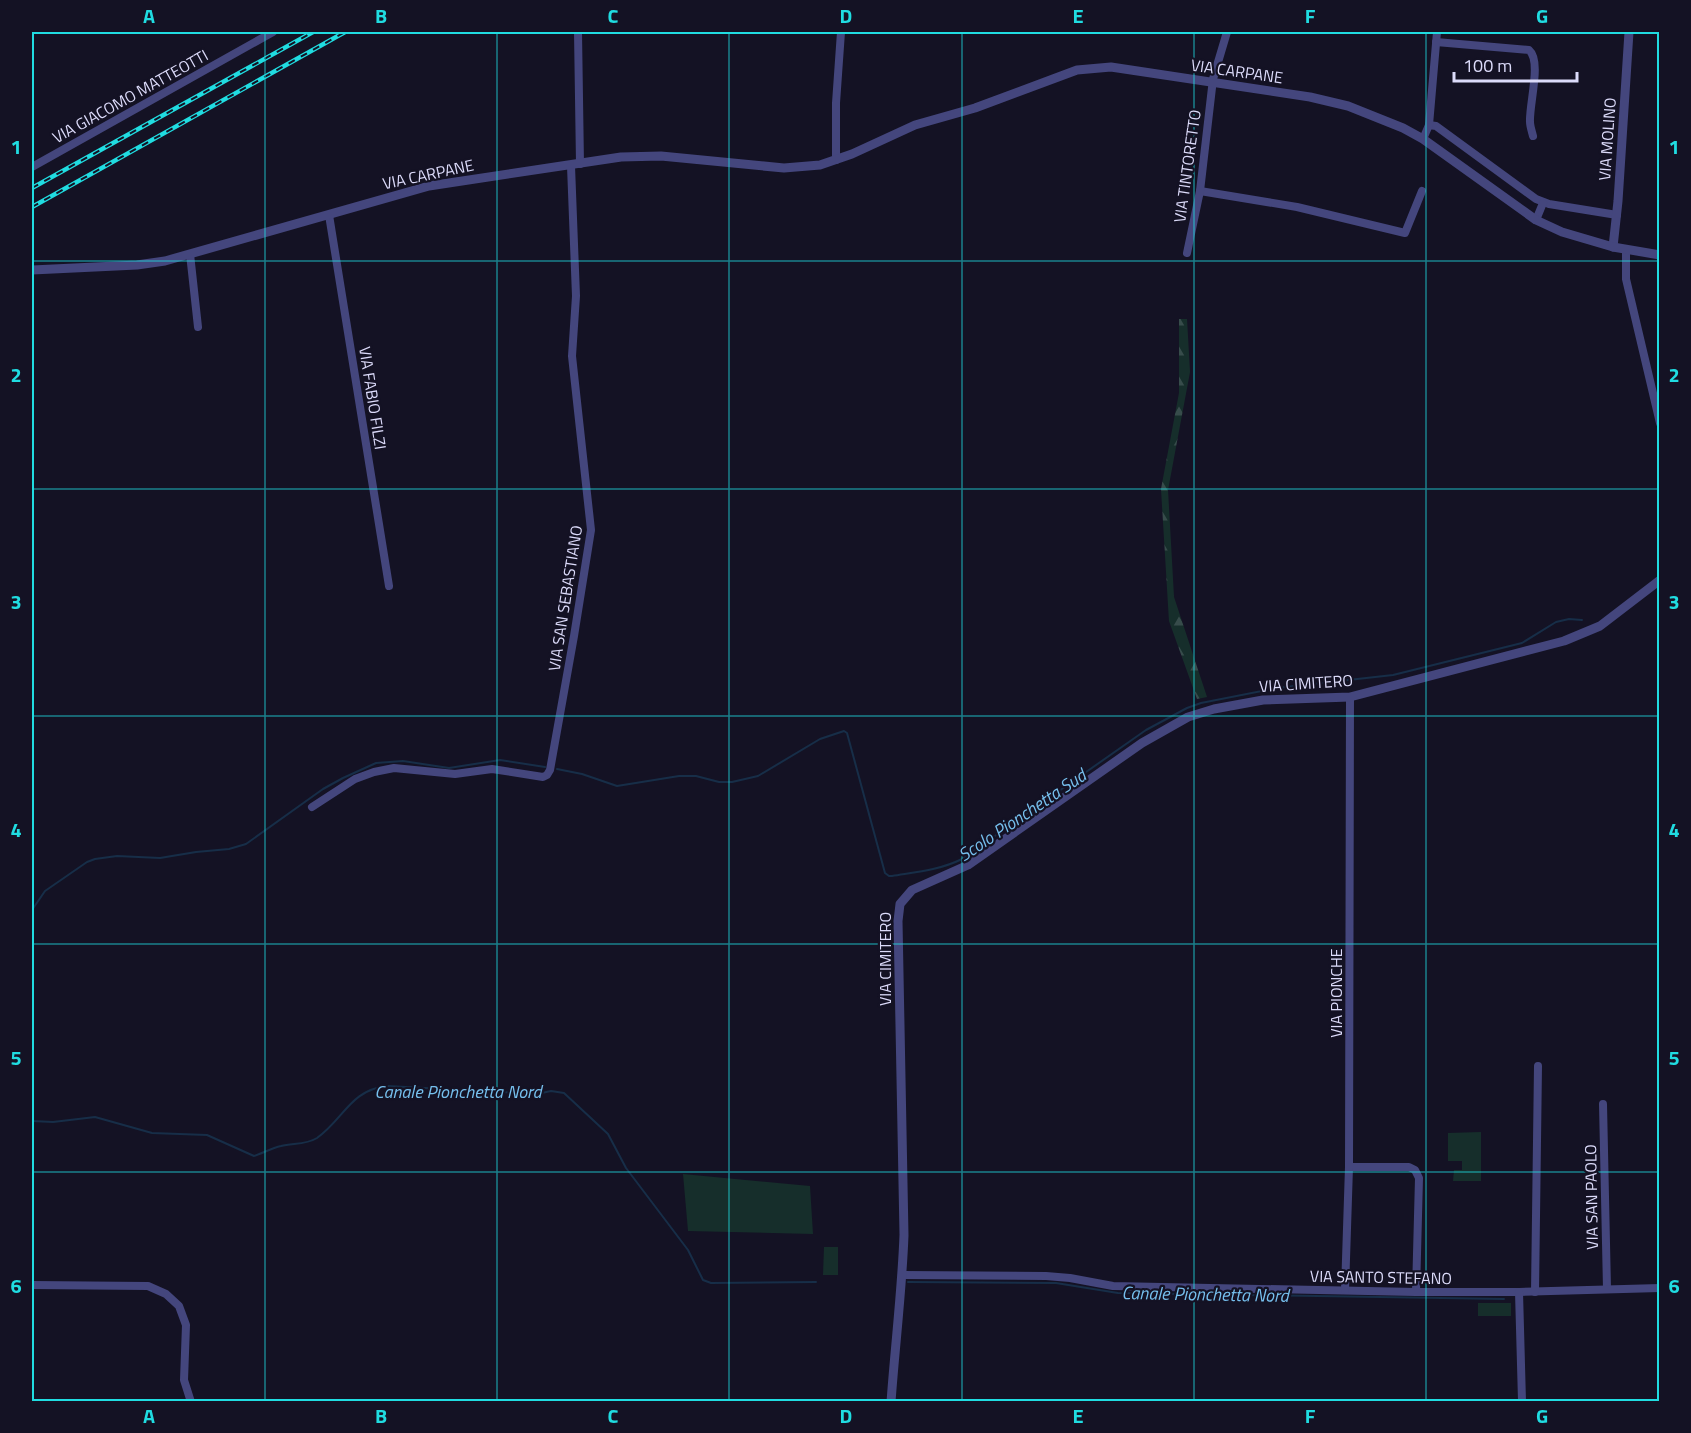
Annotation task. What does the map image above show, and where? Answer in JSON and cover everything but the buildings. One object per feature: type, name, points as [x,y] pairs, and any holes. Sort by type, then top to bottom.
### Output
[{"type":"street","name":"VIA GIACOMO MATTEOTTI","points":[[32,167],[273,32]]},
{"type":"street","points":[[576,165],[578,32]]},
{"type":"street","points":[[836,160],[836,103],[841,32]]},
{"type":"street","name":"VIA TINTORETTO","points":[[1187,253],[1200,191],[1212,83],[1227,32]]},
{"type":"street","points":[[1423,139],[1429,125],[1437,32]]},
{"type":"street","name":"VIA MOLINO","points":[[1613,248],[1629,32]]},
{"type":"street","points":[[1436,42],[1532,52],[1535,62],[1530,122],[1533,136]]},
{"type":"street","name":"VIA CARPANE","points":[[32,270],[137,265],[190,254],[429,186],[621,157],[661,156],[783,168],[820,165],[915,125],[975,108],[1077,70],[1112,67],[1310,97],[1348,106],[1403,128],[1423,139],[1536,220],[1562,232],[1613,248],[1659,255]]},
{"type":"street","points":[[1429,125],[1436,126],[1543,203],[1617,215]]},
{"type":"street","name":"VIA SAN SEBASTIANO","points":[[312,807],[332,792],[364,775],[394,768],[455,774],[492,769],[543,777],[550,770],[591,530],[572,356],[576,296],[576,165]]},
{"type":"street","points":[[1200,191],[1297,207],[1405,234],[1422,191]]},
{"type":"street","points":[[1536,220],[1543,203]]},
{"type":"street","name":"VIA FABIO FILZI","points":[[329,215],[389,586]]},
{"type":"street","points":[[1626,250],[1626,279],[1659,423]]},
{"type":"street","points":[[190,254],[198,327]]},
{"type":"street","name":"VIA CIMITERO","points":[[902,1279],[904,1204],[898,921],[903,898],[918,886],[968,865],[1142,742],[1188,717],[1214,709],[1263,700],[1350,698],[1580,636],[1600,626],[1659,580]]},
{"type":"street","name":"VIA PIONCHE","points":[[1345,1290],[1349,1167],[1352,705],[1350,698]]},
{"type":"street","points":[[1535,1292],[1538,1066]]},
{"type":"street","name":"VIA SAN PAOLO","points":[[1603,1104],[1607,1289]]},
{"type":"street","points":[[1349,1167],[1409,1167],[1417,1173],[1419,1178],[1416,1293]]},
{"type":"street","name":"VIA SANTO STEFANO","points":[[902,1279],[1046,1276],[1113,1286],[1416,1293],[1659,1288]]},
{"type":"street","points":[[891,1401],[902,1279]]},
{"type":"street","points":[[32,1285],[148,1286],[166,1294],[179,1306],[186,1325],[184,1380],[191,1401]]},
{"type":"street","points":[[1519,1292],[1522,1401]]},
{"type":"green space","points":[[1179,319],[1187,319],[1190,372],[1168,490],[1174,597],[1207,697],[1197,699],[1169,621],[1161,489],[1179,393]]},
{"type":"green space","points":[[1481,1132],[1481,1181],[1453,1181],[1454,1170],[1462,1170],[1462,1161],[1448,1161],[1448,1133]]},
{"type":"green space","points":[[683,1174],[810,1186],[813,1234],[688,1231]]},
{"type":"green space","points":[[824,1247],[838,1247],[838,1275],[823,1275]]},
{"type":"green space","points":[[1478,1303],[1511,1303],[1511,1316],[1478,1316]]},
{"type":"waterway","name":"Scolo Pionchetta Sud","points":[[557,769],[582,774],[617,786],[679,776],[696,776],[719,782],[732,782],[758,776],[820,739],[844,731],[847,733],[885,873],[892,876],[937,868],[962,859],[1146,730],[1187,708],[1201,703],[1277,688],[1393,675],[1522,643],[1556,622],[1569,619],[1582,620]]},
{"type":"waterway","name":"Scolo Pionchetta Sud","points":[[32,910],[45,891],[95,859],[117,856],[160,858],[229,849],[246,844],[323,789],[376,763],[403,761],[449,768],[500,760],[545,767]]},
{"type":"waterway","name":"Canale Pionchetta Nord","points":[[32,1121],[53,1122],[95,1117],[152,1133],[207,1135],[254,1156],[278,1147],[304,1143],[317,1138],[364,1093],[387,1086],[537,1094],[551,1091],[564,1093],[608,1134],[626,1168],[688,1250],[703,1280],[711,1283],[816,1282]]},
{"type":"waterway","name":"Canale Pionchetta Nord","points":[[908,1282],[1056,1283],[1118,1293],[1504,1299]]},
{"type":"railway","points":[[32,188],[313,32]]},
{"type":"railway","points":[[32,207],[345,32]]}]
